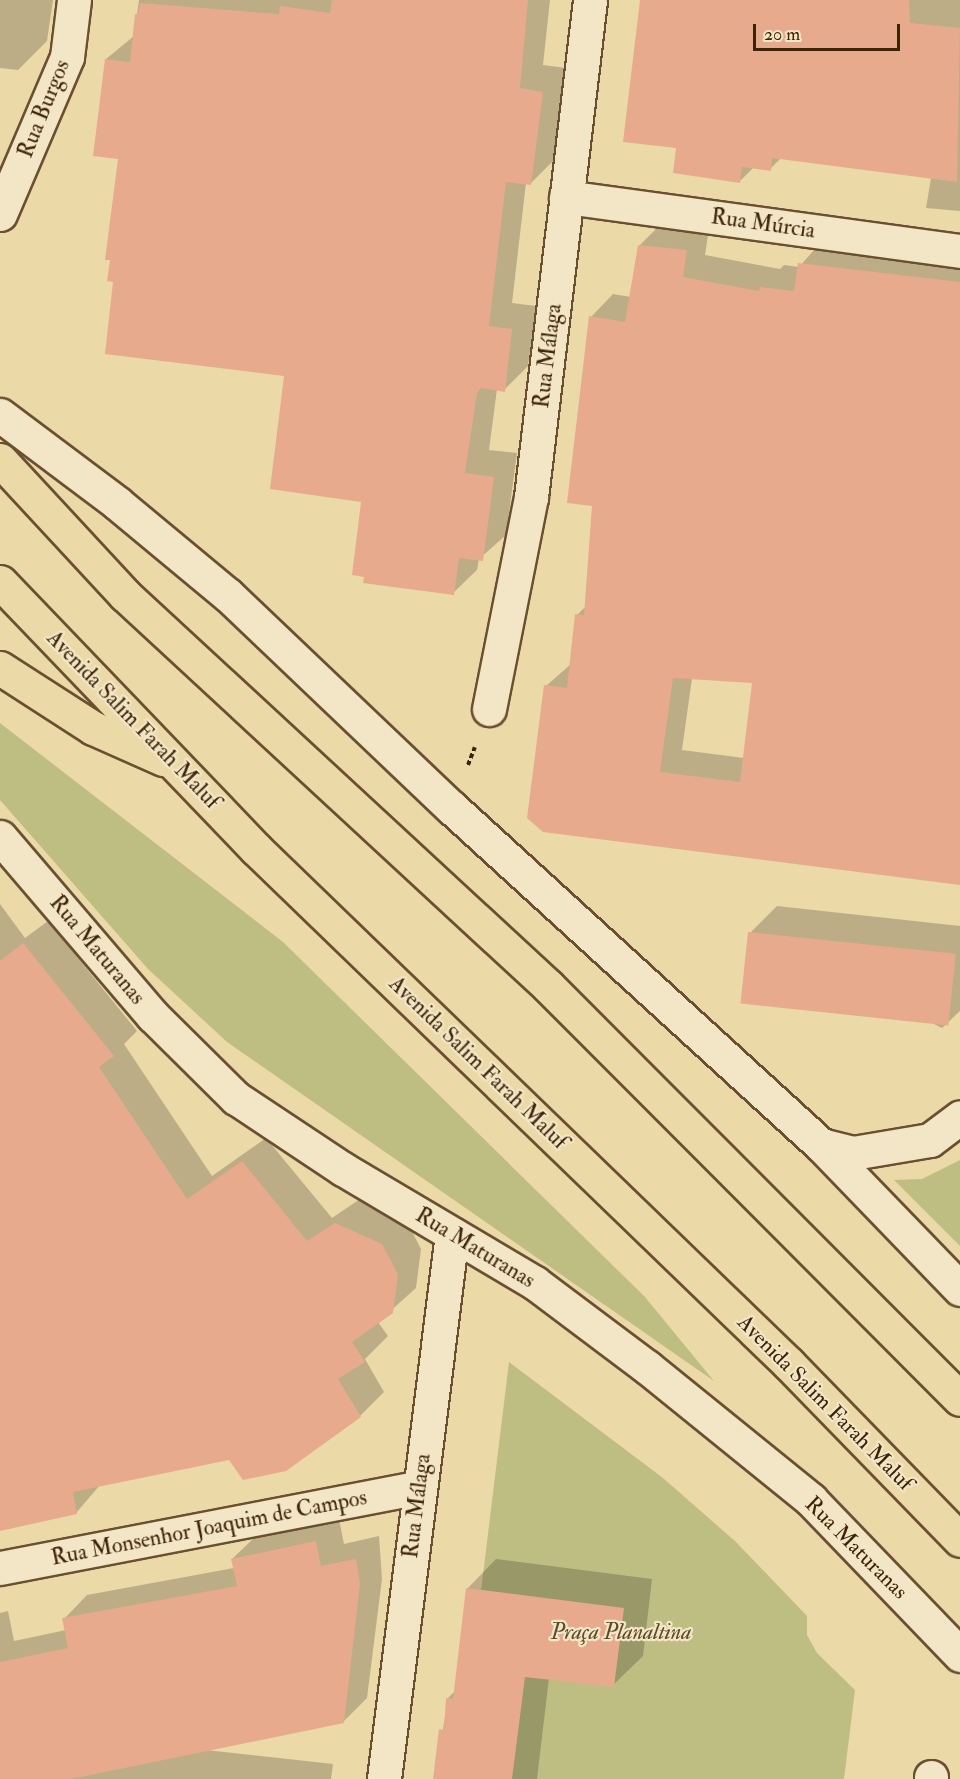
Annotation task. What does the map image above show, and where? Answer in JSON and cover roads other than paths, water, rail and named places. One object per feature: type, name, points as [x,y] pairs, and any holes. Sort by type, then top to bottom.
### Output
[{"type":"highway","points":[[0,460],[125,595],[548,986],[960,1399]]},
{"type":"highway","name":"Avenida Salim Farah Maluf","points":[[0,582],[265,857],[789,1364],[960,1540]]},
{"type":"highway","points":[[0,668],[93,728],[178,765]]},
{"type":"street","name":"Rua Burgos","points":[[0,214],[67,57],[74,0]]},
{"type":"street","name":"Rua Málaga","points":[[489,709],[531,497],[590,0]]},
{"type":"street","name":"Rua Múrcia","points":[[567,197],[960,251]]},
{"type":"street","points":[[0,415],[117,503],[228,595],[452,808],[821,1145],[960,1289]]},
{"type":"street","name":"Rua Maturanas","points":[[0,837],[153,1016],[236,1098],[343,1169],[535,1282],[647,1367],[811,1500],[960,1655]]},
{"type":"street","points":[[821,1145],[853,1153],[930,1140],[960,1117]]},
{"type":"street","name":"Rua Málaga","points":[[384,1779],[452,1234]]},
{"type":"street","name":"Rua Monsenhor Joaquim de Campos","points":[[0,1568],[419,1487]]},
{"type":"park label","name":"Praça Planaltina","points":[[621,1633]]}]
